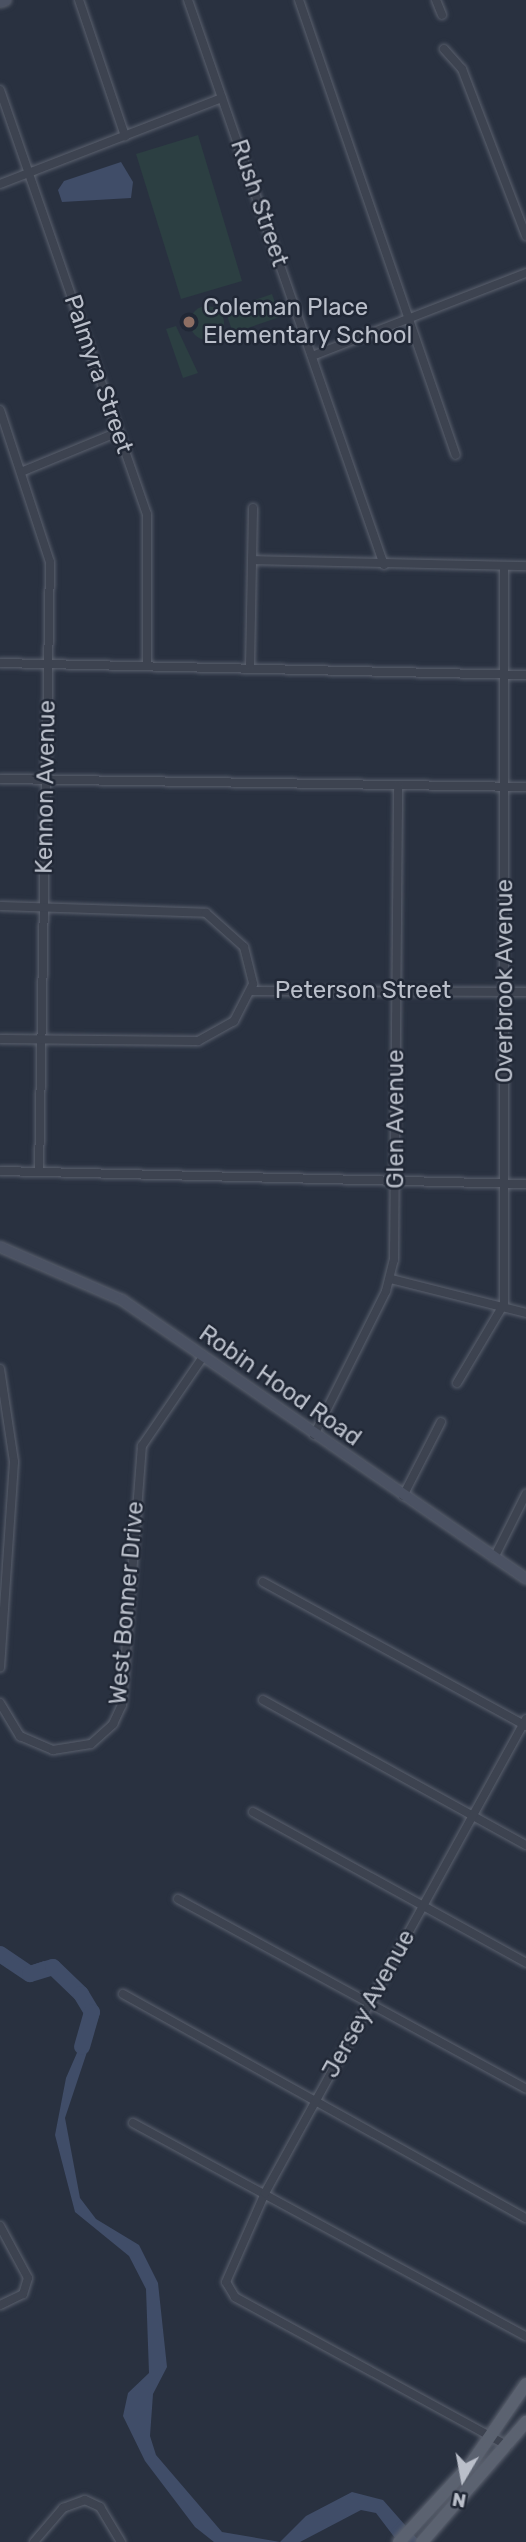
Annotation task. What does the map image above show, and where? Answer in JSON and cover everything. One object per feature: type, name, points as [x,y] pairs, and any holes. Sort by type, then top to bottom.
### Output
[{"type":"main road","points":[[399,2542],[492,2437],[526,2384]]},
{"type":"main road","points":[[422,2542],[525,2427]]},
{"type":"street","points":[[0,2],[6,0]]},
{"type":"street","points":[[79,0],[125,136]]},
{"type":"street","name":"Rush Street","points":[[188,0],[384,565]]},
{"type":"street","points":[[299,0],[456,455]]},
{"type":"street","points":[[436,0],[442,15]]},
{"type":"street","points":[[444,49],[462,69],[526,236]]},
{"type":"street","name":"Palmyra Street","points":[[0,90],[149,526],[147,666]]},
{"type":"street","points":[[0,184],[222,98]]},
{"type":"street","points":[[312,356],[526,273]]},
{"type":"street","name":"Kennon Avenue","points":[[0,410],[49,552],[39,1172]]},
{"type":"street","points":[[21,472],[118,432]]},
{"type":"street","points":[[250,666],[253,508]]},
{"type":"street","points":[[252,560],[384,565],[526,566]]},
{"type":"street","name":"Overbrook Avenue","points":[[503,1307],[506,992],[504,566]]},
{"type":"street","points":[[0,663],[250,666],[526,675]]},
{"type":"street","points":[[0,779],[526,787]]},
{"type":"street","name":"Glen Avenue","points":[[314,1435],[391,1279],[396,1183],[398,785]]},
{"type":"street","name":"Peterson Street","points":[[0,906],[206,914],[244,947],[251,991],[526,992]]},
{"type":"street","points":[[0,1039],[198,1041],[226,1028],[251,991]]},
{"type":"street","points":[[0,1171],[396,1183],[526,1184]]},
{"type":"street","name":"Robin Hood Road","points":[[0,1247],[116,1297],[526,1579]]},
{"type":"street","points":[[391,1279],[526,1312]]},
{"type":"street","points":[[457,1383],[503,1307]]},
{"type":"street","name":"West Bonner Drive","points":[[0,1703],[20,1736],[53,1750],[91,1744],[113,1724],[121,1705],[142,1446],[203,1357]]},
{"type":"street","points":[[0,1368],[14,1437],[3,1565],[0,1668]]},
{"type":"street","points":[[403,1496],[441,1422]]},
{"type":"street","points":[[494,1558],[526,1494]]},
{"type":"street","points":[[263,1582],[525,1723]]},
{"type":"street","points":[[263,1700],[526,1845]]},
{"type":"street","name":"Jersey Avenue","points":[[492,2437],[230,2293],[227,2274],[265,2193],[525,1723]]},
{"type":"street","points":[[253,1812],[526,1963]]},
{"type":"street","points":[[178,1899],[526,2089]]},
{"type":"street","points":[[123,1994],[526,2218]]},
{"type":"street","points":[[133,2123],[526,2336]]},
{"type":"street","points":[[0,2227],[28,2278],[23,2294],[0,2305]]},
{"type":"street","points":[[492,2437],[508,2446]]},
{"type":"street","points":[[33,2542],[62,2508],[85,2500],[100,2507],[121,2542]]},
{"type":"shaded area","points":[[198,135],[242,281],[181,299],[136,154]]},
{"type":"shaded area","points":[[272,294],[280,317],[233,333],[225,310]]},
{"type":"shaded area","points":[[207,306],[219,311],[224,323],[219,335],[207,340],[195,335],[190,323],[195,311]]},
{"type":"shaded area","points":[[176,326],[198,373],[183,378],[166,329]]},
{"type":"water","points":[[121,162],[133,182],[131,198],[62,202],[58,190],[64,181]]},
{"type":"water","points":[[0,1954],[21,1969],[44,1961],[90,1997],[100,2013],[65,2118],[80,2198],[96,2219],[139,2245],[158,2283],[167,2367],[153,2394],[150,2436],[156,2455],[222,2532],[280,2542],[214,2542],[195,2527],[145,2461],[123,2416],[128,2393],[149,2373],[146,2289],[129,2256],[75,2212],[55,2135],[66,2078],[90,2023],[89,2002],[48,1965],[21,1975]]},
{"type":"water","points":[[352,2492],[383,2500],[420,2542],[398,2542],[376,2513],[361,2510],[300,2542],[280,2542],[306,2516]]},
{"type":"waterway","points":[[0,1954],[30,1974],[53,1967],[81,1994],[92,2012],[82,2047]]},
{"type":"place","name":"Coleman Place Elementary School","points":[[189,322]]}]
